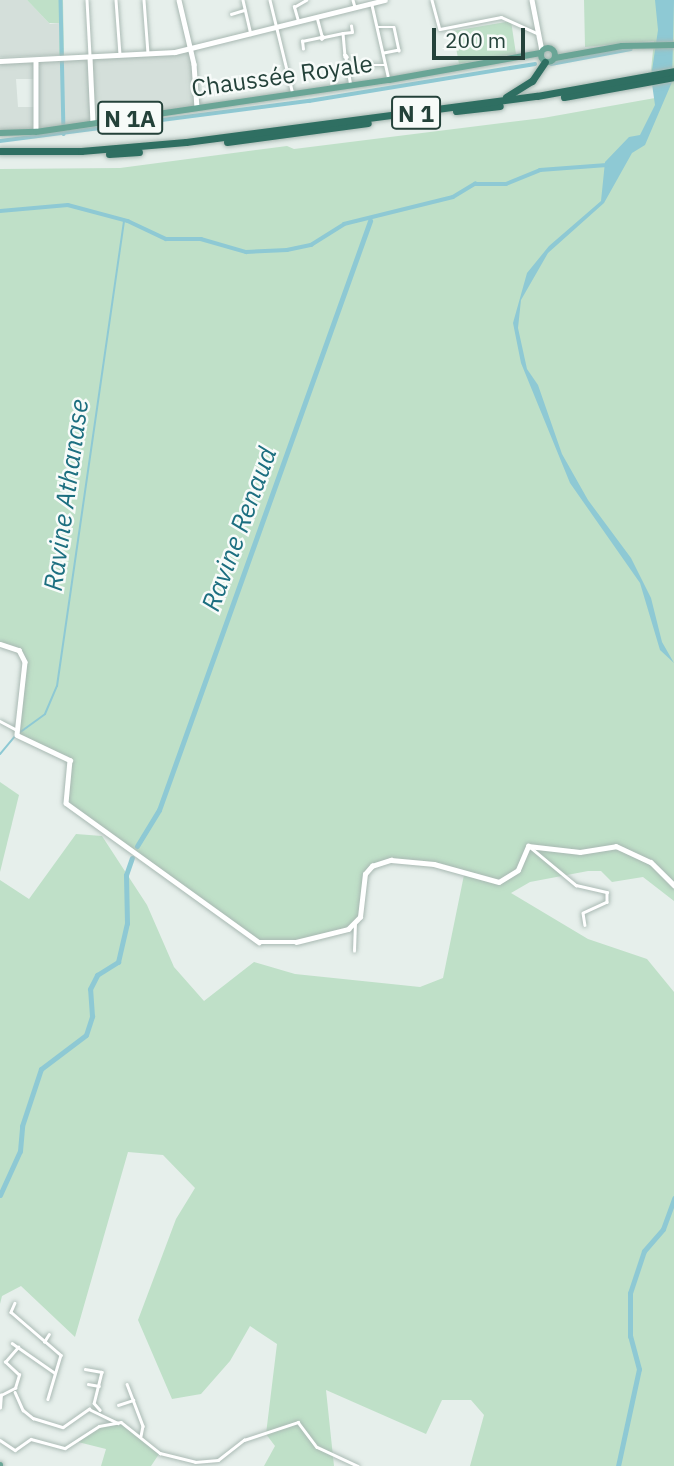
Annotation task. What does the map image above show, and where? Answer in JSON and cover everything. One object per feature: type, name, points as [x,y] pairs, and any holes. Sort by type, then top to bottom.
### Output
[{"type":"highway","points":[[480,103],[521,90],[540,74],[544,55]]},
{"type":"highway","name":"N 1","points":[[0,153],[175,148],[537,101],[674,71]]},
{"type":"highway","name":"N 1","points":[[0,153],[128,148],[674,77]]},
{"type":"main road","points":[[544,55],[646,44],[674,45]]},
{"type":"main road","name":"Chaussée Royale","points":[[0,133],[36,132],[544,55]]},
{"type":"main road","points":[[544,55],[555,55]]},
{"type":"street","points":[[87,0],[93,123]]},
{"type":"street","points":[[116,0],[120,55]]},
{"type":"street","points":[[144,0],[148,54]]},
{"type":"street","points":[[179,0],[190,49],[197,108]]},
{"type":"street","points":[[243,0],[251,34]]},
{"type":"street","points":[[270,0],[293,94]]},
{"type":"street","points":[[298,22],[294,7],[306,0]]},
{"type":"street","points":[[353,0],[355,7]]},
{"type":"street","points":[[0,61],[148,54],[190,49],[385,0]]},
{"type":"street","points":[[432,0],[440,29],[501,17],[539,35]]},
{"type":"street","points":[[532,0],[544,55]]},
{"type":"street","points":[[371,3],[389,80]]},
{"type":"street","points":[[231,14],[246,9]]},
{"type":"street","points":[[317,17],[322,37]]},
{"type":"street","points":[[303,49],[302,41],[352,32],[351,26]]},
{"type":"street","points":[[377,27],[394,27],[399,50],[383,54]]},
{"type":"street","points":[[343,33],[351,86]]},
{"type":"street","points":[[36,60],[36,132]]},
{"type":"street","points":[[367,65],[385,65]]},
{"type":"street","points":[[0,644],[19,650],[25,662],[17,730]]},
{"type":"street","points":[[0,720],[17,730],[23,741],[69,757],[64,798],[69,806],[247,936],[270,944],[296,942],[355,924]]},
{"type":"street","points":[[354,951],[355,924],[362,912],[361,884],[372,866],[391,860],[434,864],[452,872],[504,881],[518,870],[530,845]]},
{"type":"street","points":[[530,845],[580,852],[616,846],[651,862],[674,885]]},
{"type":"street","points":[[530,845],[576,885],[607,892],[607,902],[583,913],[585,925]]},
{"type":"street","points":[[15,1303],[11,1312],[61,1355],[48,1399]]},
{"type":"street","points":[[44,1342],[49,1334]]},
{"type":"street","points":[[12,1343],[55,1373]]},
{"type":"street","points":[[0,1408],[1,1395],[15,1388],[19,1375],[5,1362],[18,1348]]},
{"type":"street","points":[[85,1368],[102,1372],[94,1405],[102,1413],[141,1436],[160,1453],[195,1462],[218,1460],[244,1440],[298,1422],[317,1447],[358,1466]]},
{"type":"street","points":[[88,1384],[99,1385]]},
{"type":"street","points":[[127,1384],[144,1426],[141,1436]]},
{"type":"street","points":[[15,1392],[26,1414],[60,1427],[85,1410],[102,1413]]},
{"type":"street","points":[[118,1405],[133,1400]]},
{"type":"street","points":[[0,1440],[15,1450],[31,1440],[65,1448],[99,1426],[118,1423]]},
{"type":"shaded area","points":[[0,0],[27,0],[50,24],[59,23],[59,55],[0,57]]},
{"type":"shaded area","points":[[190,49],[197,108],[36,132],[0,133],[0,61]],"holes":[[[16,79],[36,79],[36,107],[18,107]]]},
{"type":"green space","points":[[27,0],[63,0],[64,55],[59,55],[59,23],[49,23]]},
{"type":"green space","points":[[584,0],[674,0],[674,901],[643,877],[612,882],[601,871],[530,882],[511,893],[588,939],[647,959],[674,992],[674,1466],[470,1466],[484,1415],[471,1400],[442,1400],[426,1434],[326,1390],[334,1466],[264,1466],[275,1446],[266,1434],[277,1344],[250,1326],[230,1361],[201,1394],[172,1399],[138,1320],[176,1219],[195,1188],[163,1155],[128,1152],[75,1337],[21,1286],[2,1296],[0,1304],[0,880],[29,899],[76,834],[102,836],[147,905],[174,967],[204,1001],[254,962],[295,974],[420,987],[443,978],[464,875],[434,864],[381,862],[365,874],[362,912],[348,929],[305,941],[259,942],[65,801],[69,757],[17,735],[25,662],[21,652],[0,644],[0,169],[120,168],[287,146],[294,149],[543,118],[655,98],[651,70],[654,41],[585,47]]},
{"type":"green space","points":[[511,21],[516,54],[459,64],[453,31]]},
{"type":"green space","points":[[0,782],[19,795],[0,872]]},
{"type":"green space","points":[[124,1423],[159,1454],[151,1466],[101,1466],[106,1449],[78,1442],[99,1426]]},
{"type":"water","points":[[655,0],[674,0],[672,82],[645,145],[632,153],[604,203],[548,253],[521,300],[518,328],[527,369],[538,385],[562,454],[588,500],[631,558],[651,598],[662,642],[674,663],[660,650],[640,583],[570,483],[521,363],[513,323],[527,273],[549,246],[601,201],[605,162],[629,137],[640,135],[655,105],[651,77],[658,30]]},
{"type":"waterway","points":[[61,0],[64,134]]},
{"type":"waterway","points":[[551,64],[631,49]]},
{"type":"waterway","points":[[0,141],[309,101],[535,64]]},
{"type":"waterway","points":[[0,211],[68,205],[128,221],[166,239],[201,239],[246,252],[287,250],[311,245],[344,224],[453,197],[475,184],[506,184],[540,170],[607,165]]},
{"type":"waterway","name":"Ravine Athanase","points":[[19,733],[45,714],[57,686],[124,220]]},
{"type":"waterway","name":"Ravine Renaud","points":[[137,846],[159,810],[370,221]]},
{"type":"waterway","name":"Ravine Athanase","points":[[0,754],[15,736]]},
{"type":"waterway","name":"Ravine Renaud","points":[[0,1195],[20,1151],[22,1126],[41,1069],[86,1035],[92,1016],[90,989],[97,975],[118,962],[127,923],[126,875],[132,858]]},
{"type":"waterway","points":[[618,1466],[639,1369],[630,1336],[630,1293],[644,1251],[663,1229],[674,1198]]}]
